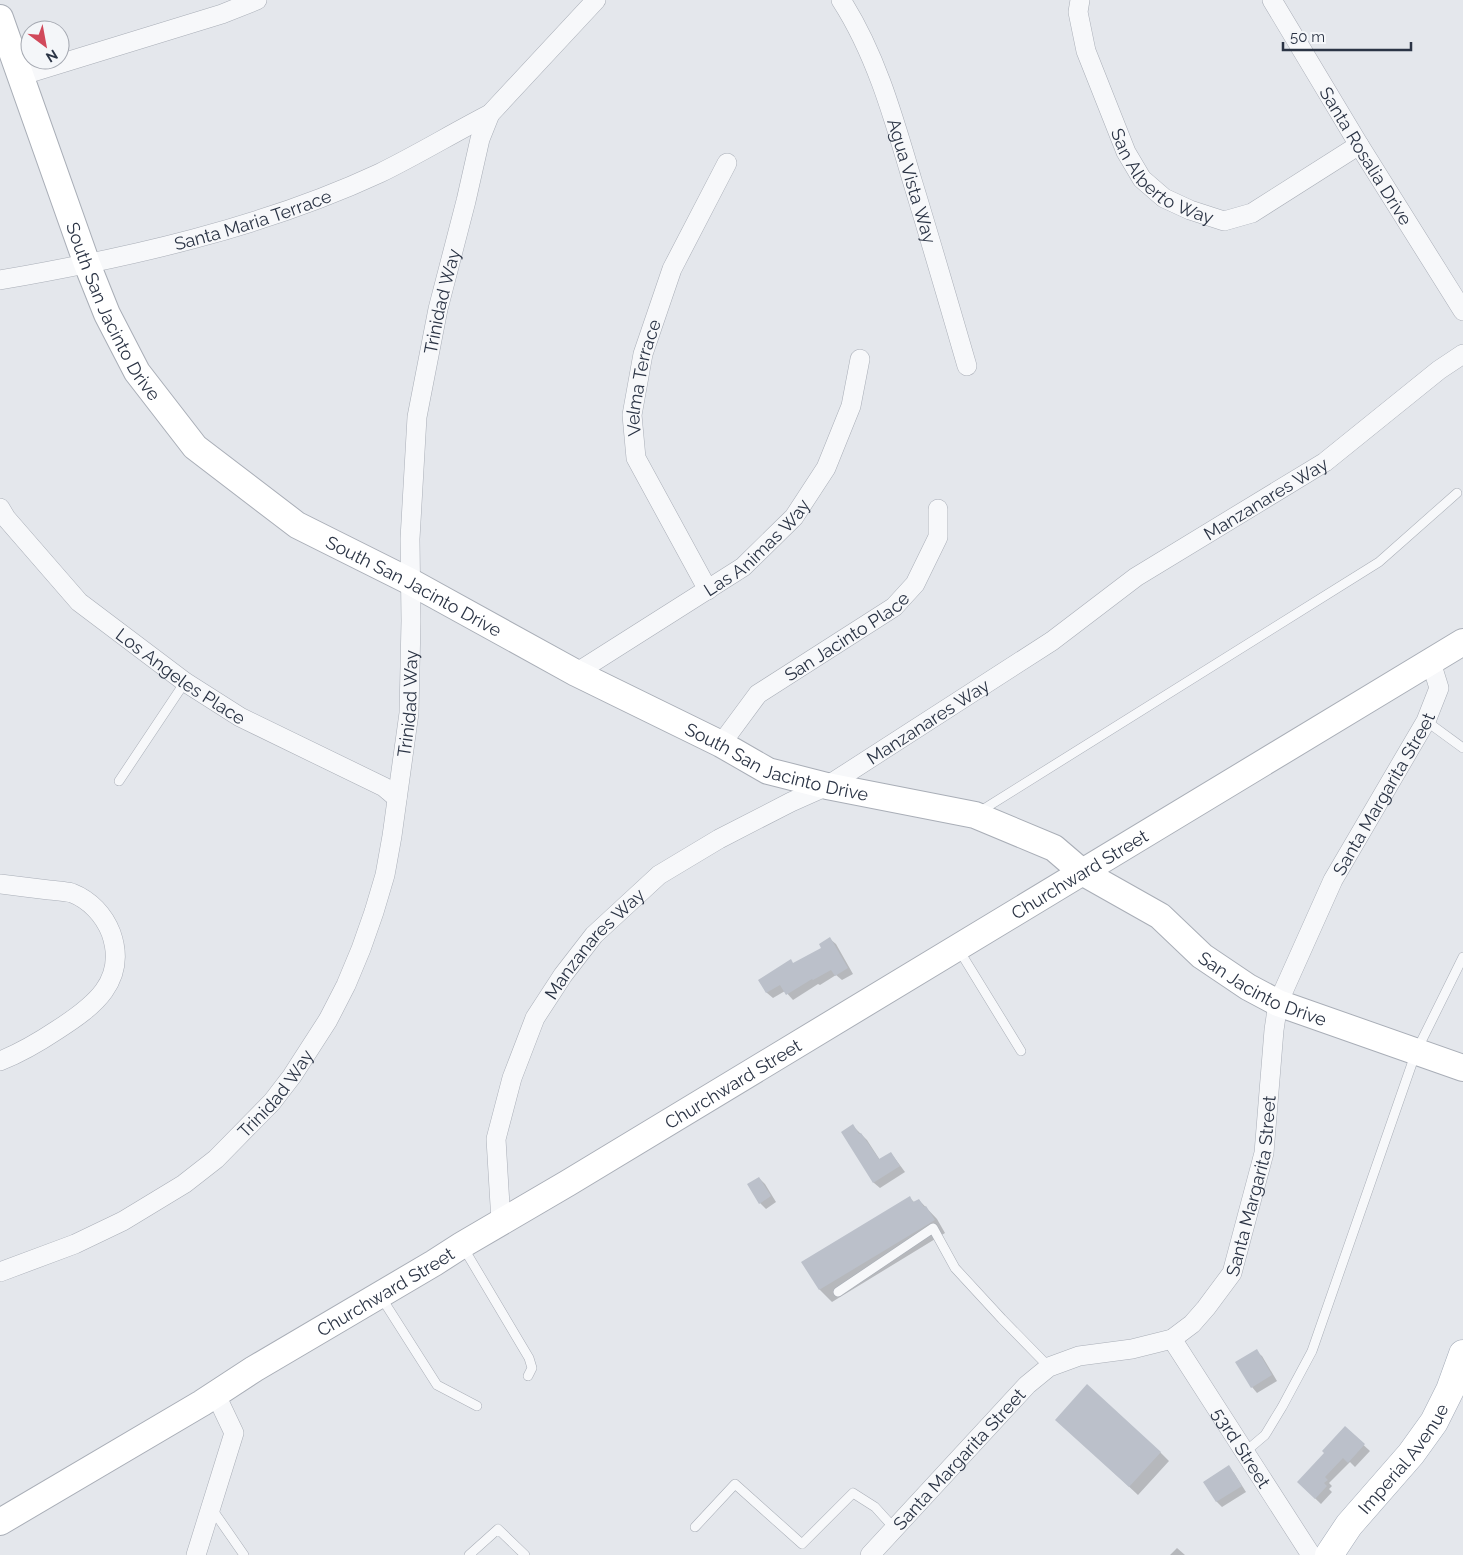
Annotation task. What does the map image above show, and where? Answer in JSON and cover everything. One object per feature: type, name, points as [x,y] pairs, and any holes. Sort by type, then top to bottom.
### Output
[{"type":"main road","name":"Imperial Avenue","points":[[1329,1555],[1348,1525],[1374,1498],[1411,1454],[1434,1422],[1450,1390],[1463,1354]]},
{"type":"main road","name":"Imperial Avenue","points":[[1338,1555],[1362,1537],[1410,1481],[1447,1429],[1463,1397]]},
{"type":"street","points":[[20,76],[219,7],[257,0]]},
{"type":"street","name":"Trinidad Way","points":[[0,1272],[75,1244],[123,1222],[184,1184],[216,1159],[272,1102],[292,1076],[328,1020],[346,985],[374,912],[392,836],[409,713],[410,539],[417,417],[438,309],[480,139],[490,114],[596,0]]},
{"type":"street","name":"Agua Vista Way","points":[[842,0],[873,62],[895,122],[967,366]]},
{"type":"street","name":"San Alberto Way","points":[[1080,0],[1078,12],[1086,51],[1126,152],[1142,179],[1164,198],[1190,210],[1224,221],[1252,213],[1359,145]]},
{"type":"street","name":"Santa Rosalia Drive","points":[[1272,0],[1359,145],[1463,312]]},
{"type":"street","name":"South San Jacinto Drive","points":[[0,18],[87,264],[107,314],[137,372],[195,447],[297,525],[411,582],[576,673],[721,744],[768,771],[827,786],[974,815],[1054,848],[1082,872]]},
{"type":"street","name":"Santa Maria Terrace","points":[[0,280],[87,264],[253,223],[381,173],[490,114]]},
{"type":"street","name":"Velma Terrace","points":[[708,590],[636,458],[632,415],[643,354],[672,269],[727,163]]},
{"type":"street","name":"Manzanares Way","points":[[501,1222],[496,1139],[512,1078],[535,1018],[563,975],[594,935],[659,875],[719,839],[827,786],[1052,641],[1136,577],[1325,462],[1439,370],[1463,354]]},
{"type":"street","name":"Las Animas Way","points":[[576,673],[743,566],[794,517],[826,468],[851,406],[860,359]]},
{"type":"street","name":"Los Angeles Place","points":[[0,508],[6,518],[79,602],[186,682],[240,717],[384,787],[398,798]]},
{"type":"street","name":"San Jacinto Place","points":[[721,744],[758,694],[894,607],[915,584],[938,538],[938,509]]},
{"type":"street","name":"Churchward Street","points":[[0,1522],[216,1395],[379,1294],[584,1173],[1463,642]]},
{"type":"street","name":"Santa Margarita Street","points":[[870,1555],[1027,1385],[1049,1367],[1079,1356],[1132,1349],[1172,1338],[1192,1324],[1202,1314],[1232,1273],[1264,1153],[1278,1003],[1333,880],[1426,721],[1439,688],[1431,662]]},
{"type":"street","name":"San Jacinto Drive","points":[[1082,872],[1160,916],[1202,956],[1248,987],[1278,1003],[1463,1068]]},
{"type":"street","points":[[0,884],[71,893],[83,898],[102,916],[109,927],[115,953],[112,977],[107,988],[90,1008],[44,1038],[0,1061]]},
{"type":"street","name":"53rd Street","points":[[1172,1338],[1311,1555]]},
{"type":"street","points":[[196,1555],[212,1509],[234,1433],[216,1395]]},
{"type":"lane","points":[[974,815],[1379,562],[1457,493]]},
{"type":"lane","points":[[119,781],[186,682]]},
{"type":"lane","points":[[1426,721],[1463,748]]},
{"type":"lane","points":[[958,947],[1021,1050]]},
{"type":"lane","points":[[1245,1452],[1265,1434],[1312,1351],[1416,1052],[1463,957]]},
{"type":"lane","points":[[838,1292],[933,1228],[955,1268],[1049,1367]]},
{"type":"lane","points":[[462,1245],[529,1358],[532,1368],[528,1376]]},
{"type":"lane","points":[[379,1294],[437,1385],[477,1406]]},
{"type":"lane","points":[[695,1528],[734,1484],[802,1544],[853,1493],[875,1507],[895,1529]]},
{"type":"lane","points":[[212,1509],[244,1555]]},
{"type":"lane","points":[[469,1555],[498,1529],[525,1555]]},
{"type":"building","points":[[830,937],[848,968],[835,976],[831,970],[786,995],[780,985],[766,993],[758,980],[791,959],[793,963],[821,948],[819,944]]},
{"type":"building","points":[[853,1124],[879,1159],[891,1152],[900,1166],[873,1183],[841,1132]]},
{"type":"building","points":[[759,1177],[771,1196],[759,1204],[747,1184]]},
{"type":"building","points":[[910,1196],[913,1202],[919,1199],[935,1220],[819,1290],[801,1262]]},
{"type":"building","points":[[1257,1349],[1272,1375],[1251,1388],[1235,1362]]},
{"type":"building","points":[[1087,1384],[1161,1452],[1129,1487],[1055,1420]]},
{"type":"building","points":[[1345,1426],[1365,1444],[1348,1463],[1343,1458],[1325,1477],[1328,1480],[1324,1483],[1327,1486],[1315,1499],[1297,1482],[1324,1453],[1322,1451]]},
{"type":"building","points":[[1229,1465],[1242,1486],[1216,1502],[1203,1482]]}]
